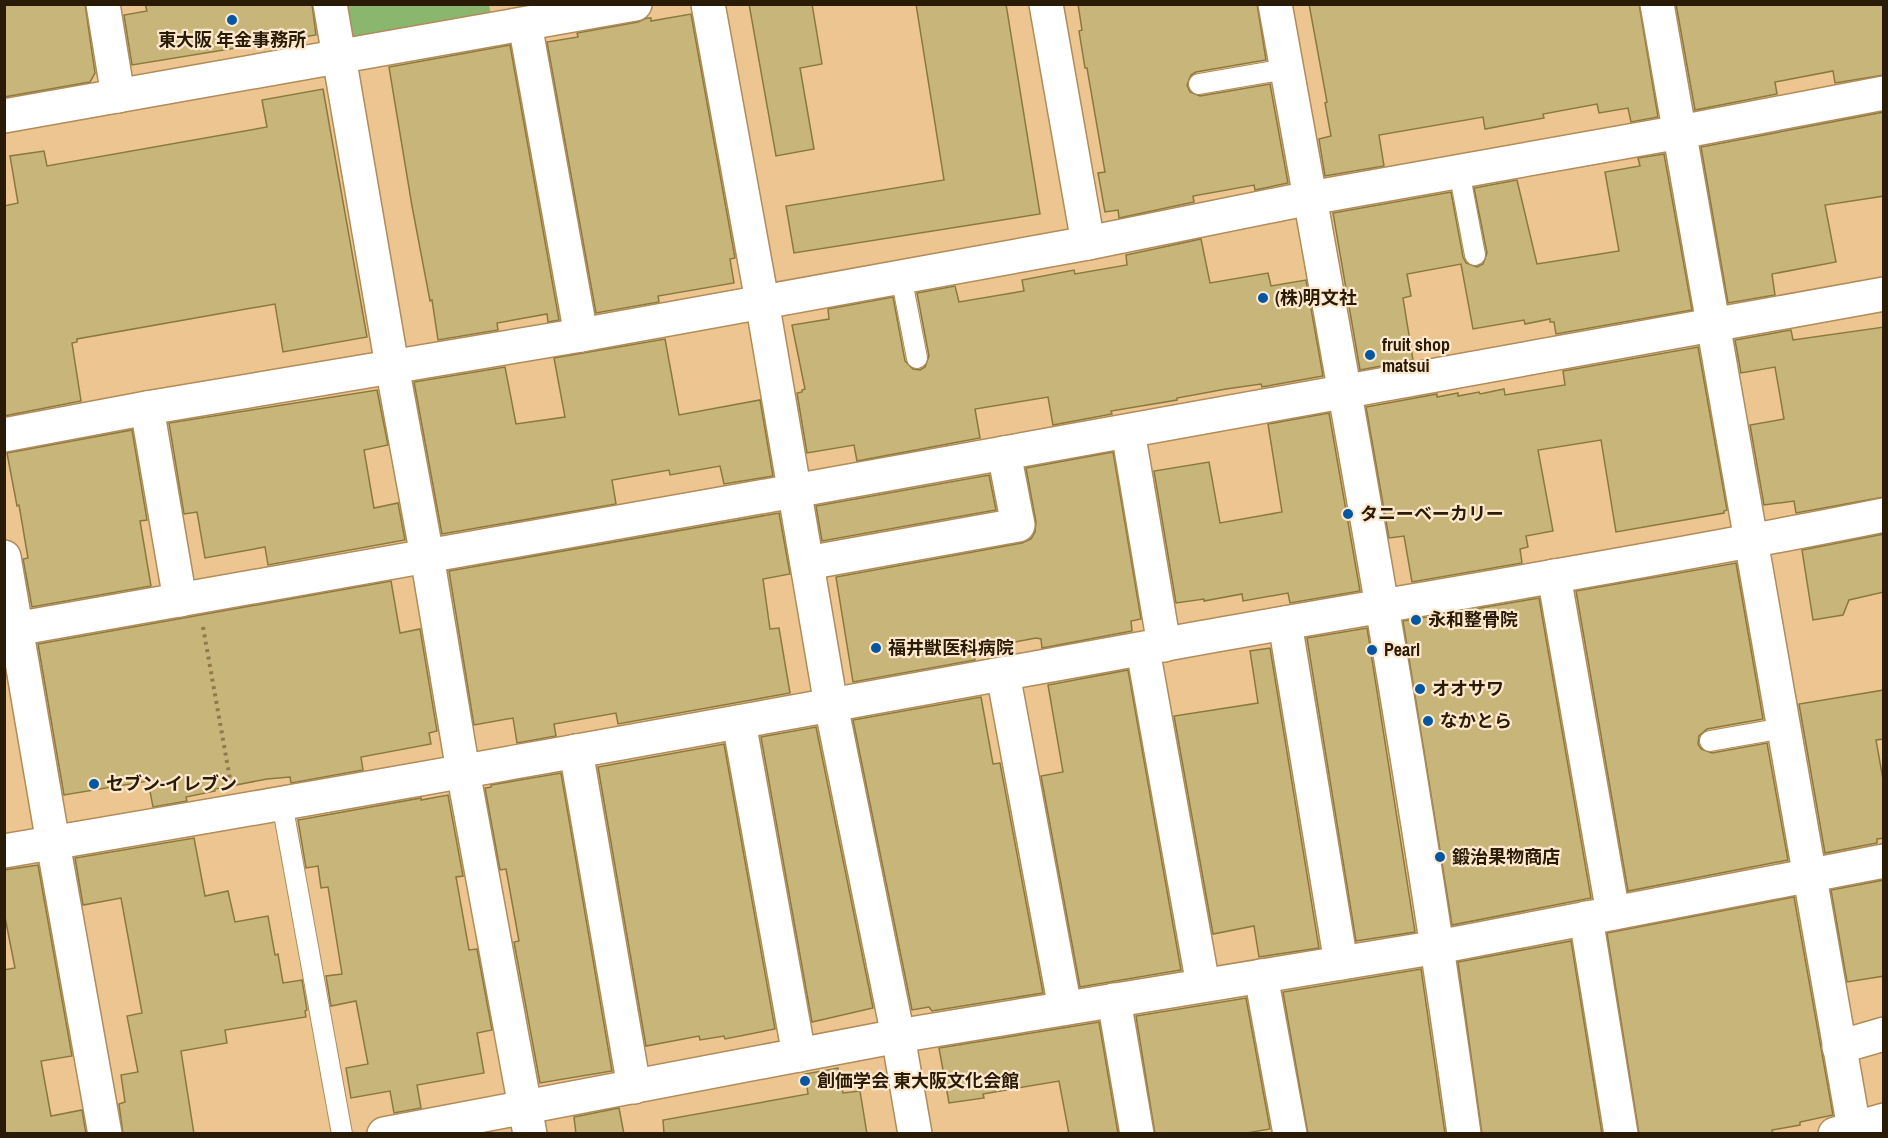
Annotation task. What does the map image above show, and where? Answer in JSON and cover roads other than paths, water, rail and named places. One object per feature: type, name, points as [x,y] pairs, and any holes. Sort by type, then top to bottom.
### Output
[{"type":"street","points":[[103,4],[118,96]]},
{"type":"street","points":[[330,4],[392,366],[428,556],[463,771],[528,1121]]},
{"type":"street","points":[[4,116],[635,4]]},
{"type":"street","points":[[708,4],[762,301],[831,705],[898,1036],[915,1134]]},
{"type":"street","points":[[1046,4],[1088,243]]},
{"type":"street","points":[[1275,4],[1381,606],[1438,947],[1464,1134]]},
{"type":"street","points":[[1657,4],[1808,875],[1839,1047],[1857,1129]]},
{"type":"street","points":[[525,24],[581,335]]},
{"type":"street","points":[[4,435],[147,408],[581,335],[1088,243],[1310,198],[1884,93]]},
{"type":"street","points":[[11,630],[1884,294]]},
{"type":"street","points":[[147,408],[189,599]]},
{"type":"street","points":[[1128,431],[1153,647],[1203,986]]},
{"type":"street","points":[[807,563],[1017,525],[1004,453]]},
{"type":"street","points":[[4,851],[576,752],[1751,541],[1884,515]]},
{"type":"street","points":[[4,557],[11,630],[105,1134]]},
{"type":"street","points":[[1554,576],[1599,915],[1621,1134]]},
{"type":"street","points":[[1285,623],[1341,963]]},
{"type":"street","points":[[1003,674],[1065,1008]]},
{"type":"street","points":[[739,722],[799,1055]]},
{"type":"street","points":[[576,752],[634,1087]]},
{"type":"street","points":[[384,1134],[528,1121],[634,1087],[898,1036],[1438,947],[1884,861]]},
{"type":"street","points":[[1261,976],[1290,1134]]},
{"type":"street","points":[[1114,1000],[1137,1134]]},
{"type":"street","points":[[1839,1047],[1884,1034]]},
{"type":"lane","points":[[1199,84],[1286,69]]},
{"type":"lane","points":[[1459,171],[1475,255]]},
{"type":"lane","points":[[901,276],[917,358]]},
{"type":"lane","points":[[1710,741],[1783,728]]},
{"type":"lane","points":[[282,803],[342,1134]]},
{"type":"place","name":"東大阪 年金事務所","points":[[232,20]]},
{"type":"place","name":"(株)明文社","points":[[1263,298]]},
{"type":"place","name":"fruit shop matsui","points":[[1370,355]]},
{"type":"place","name":"タニーベーカリー","points":[[1348,514]]},
{"type":"place","name":"永和整骨院","points":[[1416,620]]},
{"type":"place","name":"福井獣医科病院","points":[[876,648]]},
{"type":"place","name":"Pearl","points":[[1372,650]]},
{"type":"place","name":"オオサワ","points":[[1420,689]]},
{"type":"place","name":"なかとら","points":[[1428,721]]},
{"type":"place","name":"セブン-イレブン","points":[[94,784]]},
{"type":"place","name":"鍛治果物商店","points":[[1440,857]]},
{"type":"place","name":"創価学会 東大阪文化会館","points":[[805,1081]]}]
